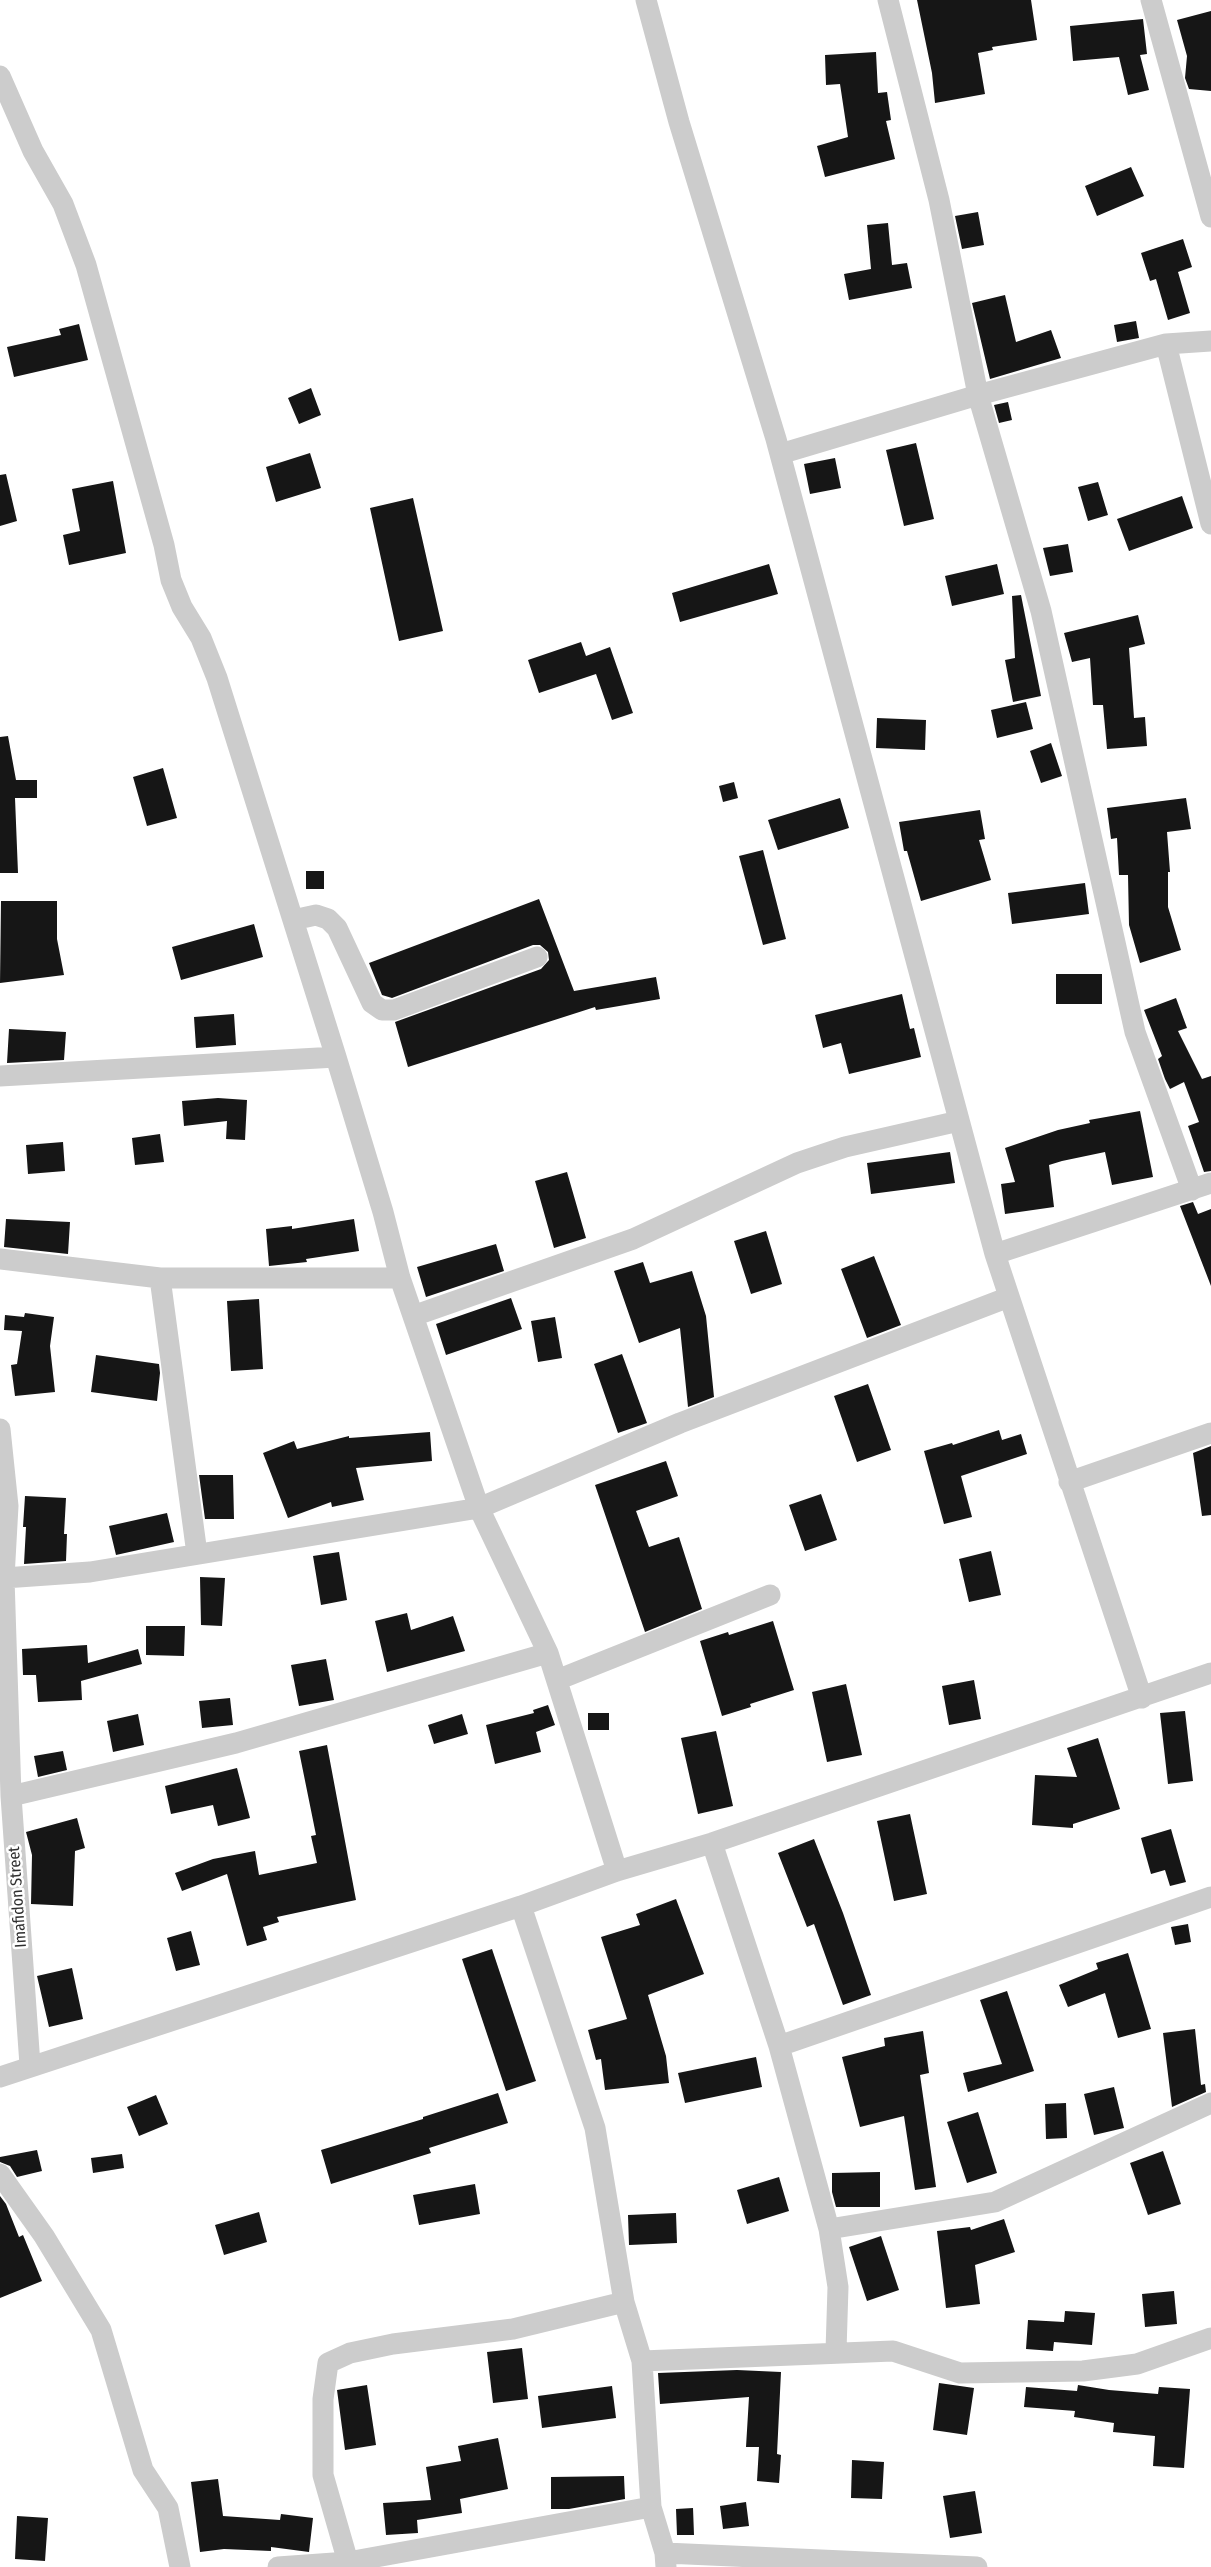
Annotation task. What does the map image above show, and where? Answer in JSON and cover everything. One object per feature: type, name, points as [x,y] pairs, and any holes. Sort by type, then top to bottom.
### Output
[{"type":"street","points":[[646,0],[679,122],[780,454],[995,1254],[1142,1698]]},
{"type":"street","points":[[888,0],[939,200],[978,395],[1041,611],[1135,1032],[1201,1187],[995,1254]]},
{"type":"street","points":[[1151,0],[1211,217]]},
{"type":"street","points":[[0,76],[32,151],[63,204],[86,265],[164,545],[171,580],[182,607],[201,638],[217,678],[336,1057],[383,1212],[400,1278],[479,1508],[548,1653],[617,1871]]},
{"type":"street","points":[[780,454],[978,395],[1166,344],[1211,341]]},
{"type":"street","points":[[1166,344],[1211,524]]},
{"type":"street","points":[[293,920],[316,915],[328,919],[337,928],[372,1003],[382,1010],[394,1010],[537,957]]},
{"type":"street","points":[[0,1076],[336,1057]]},
{"type":"street","points":[[413,1316],[632,1238],[797,1163],[845,1147],[959,1121]]},
{"type":"street","points":[[0,1259],[160,1278],[400,1278]]},
{"type":"street","points":[[160,1278],[197,1554]]},
{"type":"street","points":[[4,1578],[90,1572],[479,1508],[680,1423],[1009,1297]]},
{"type":"street","name":"Imafidon Street","points":[[0,1429],[4,1506],[4,1578],[11,1796],[30,2065]]},
{"type":"street","points":[[1069,1482],[1211,1433]]},
{"type":"street","points":[[557,1680],[770,1595]]},
{"type":"street","points":[[11,1796],[236,1743],[548,1653]]},
{"type":"street","points":[[0,2077],[30,2065],[521,1906],[617,1871],[712,1843],[1211,1674]]},
{"type":"street","points":[[712,1843],[779,2046],[829,2229],[838,2287],[836,2351]]},
{"type":"street","points":[[779,2046],[1211,1897]]},
{"type":"street","points":[[521,1906],[595,2128],[624,2302],[642,2361],[651,2507],[665,2560],[977,2567]]},
{"type":"street","points":[[829,2229],[995,2202],[1211,2103]]},
{"type":"street","points":[[0,2174],[44,2236],[101,2330],[143,2470],[168,2508],[180,2567]]},
{"type":"street","points":[[348,2562],[323,2475],[323,2399],[328,2363],[350,2353],[393,2344],[513,2329],[624,2302]]},
{"type":"street","points":[[642,2361],[836,2351],[893,2351],[960,2374],[1083,2371],[1137,2364],[1211,2338]]},
{"type":"street","points":[[278,2567],[348,2562],[651,2507]]},
{"type":"building","points":[[917,0],[1031,0],[1037,40],[992,47],[993,50],[978,53],[985,94],[935,103],[932,73]]},
{"type":"building","points":[[1211,11],[1211,91],[1189,89],[1185,78],[1187,56],[1177,20]]},
{"type":"building","points":[[1143,19],[1147,54],[1140,55],[1149,90],[1128,95],[1119,57],[1073,61],[1070,26]]},
{"type":"building","points":[[876,52],[878,93],[887,92],[891,120],[886,121],[895,159],[825,177],[817,146],[848,137],[840,84],[826,85],[825,55]]},
{"type":"building","points":[[1131,167],[1144,196],[1097,216],[1085,186]]},
{"type":"building","points":[[978,212],[984,245],[962,249],[955,216]]},
{"type":"building","points":[[888,223],[892,265],[907,263],[912,288],[849,300],[844,274],[871,269],[867,225]]},
{"type":"building","points":[[1183,239],[1192,267],[1178,272],[1190,313],[1168,320],[1156,279],[1150,281],[1141,253]]},
{"type":"building","points":[[1005,295],[1016,342],[1051,330],[1061,358],[990,379],[972,303]]},
{"type":"building","points":[[1136,321],[1139,338],[1117,342],[1114,325]]},
{"type":"building","points":[[79,324],[88,360],[14,377],[7,347],[61,335],[59,329]]},
{"type":"building","points":[[311,388],[321,415],[299,424],[288,398]]},
{"type":"building","points":[[1008,402],[1012,420],[999,423],[994,405]]},
{"type":"building","points":[[916,443],[934,519],[904,526],[886,450]]},
{"type":"building","points":[[310,453],[321,488],[276,502],[266,467]]},
{"type":"building","points":[[835,458],[841,488],[810,494],[804,464]]},
{"type":"building","points":[[6,474],[17,521],[0,526],[0,475]]},
{"type":"building","points":[[113,481],[126,553],[69,565],[63,535],[80,531],[72,489]]},
{"type":"building","points":[[1098,482],[1108,515],[1088,521],[1078,487]]},
{"type":"building","points":[[1182,496],[1193,528],[1129,551],[1117,519]]},
{"type":"building","points":[[413,498],[443,631],[399,641],[370,508]]},
{"type":"building","points":[[1068,544],[1073,572],[1050,576],[1043,548]]},
{"type":"building","points":[[769,564],[778,594],[680,622],[672,593]]},
{"type":"building","points":[[997,564],[1004,594],[952,606],[945,576]]},
{"type":"building","points":[[1021,595],[1041,696],[1013,702],[1005,660],[1015,658],[1012,596]]},
{"type":"building","points":[[1138,615],[1145,644],[1129,648],[1134,718],[1145,717],[1147,746],[1107,749],[1103,705],[1093,705],[1090,658],[1072,662],[1064,633]]},
{"type":"building","points":[[581,642],[586,656],[610,647],[633,713],[612,720],[596,674],[539,693],[528,660]]},
{"type":"building","points":[[1026,702],[1033,729],[997,738],[991,710]]},
{"type":"building","points":[[877,718],[926,720],[925,750],[876,748]]},
{"type":"building","points":[[8,736],[16,780],[37,780],[37,798],[15,798],[18,873],[0,873],[0,737]]},
{"type":"building","points":[[1051,743],[1062,776],[1041,783],[1030,751]]},
{"type":"building","points":[[163,768],[177,818],[147,826],[133,777]]},
{"type":"building","points":[[734,782],[738,798],[723,802],[719,786]]},
{"type":"building","points":[[840,798],[849,828],[778,850],[768,820]]},
{"type":"building","points":[[1186,798],[1191,829],[1167,832],[1170,872],[1168,872],[1168,907],[1181,950],[1140,963],[1129,925],[1128,875],[1119,875],[1117,838],[1111,839],[1107,808]]},
{"type":"building","points":[[980,810],[985,839],[979,840],[991,880],[921,901],[907,851],[904,851],[899,822]]},
{"type":"building","points":[[763,850],[786,939],[763,945],[739,856]]},
{"type":"building","points":[[306,871],[324,871],[324,889],[306,889]]},
{"type":"building","points":[[1085,883],[1089,914],[1012,924],[1008,893]]},
{"type":"building","points":[[539,899],[574,991],[656,977],[660,999],[596,1010],[595,1007],[408,1067],[395,1022],[541,969],[549,960],[548,952],[540,945],[533,945],[392,998],[382,995],[369,963]]},
{"type":"building","points":[[1,901],[57,901],[57,939],[64,975],[0,983]]},
{"type":"building","points":[[254,924],[263,957],[181,980],[172,947]]},
{"type":"building","points":[[1056,974],[1102,974],[1102,1004],[1056,1004]]},
{"type":"building","points":[[902,994],[910,1029],[914,1028],[921,1057],[849,1074],[841,1043],[823,1048],[815,1015]]},
{"type":"building","points":[[1176,998],[1187,1028],[1178,1031],[1202,1079],[1211,1076],[1211,1171],[1204,1172],[1188,1126],[1199,1122],[1184,1082],[1170,1089],[1158,1059],[1162,1056],[1144,1010]]},
{"type":"building","points":[[234,1014],[236,1045],[196,1048],[194,1017]]},
{"type":"building","points":[[9,1029],[66,1032],[64,1060],[7,1063]]},
{"type":"building","points":[[218,1098],[247,1100],[245,1140],[226,1139],[227,1121],[184,1126],[182,1101]]},
{"type":"building","points":[[1140,1111],[1153,1177],[1112,1185],[1105,1152],[1062,1161],[1049,1165],[1054,1207],[1005,1214],[1001,1184],[1015,1182],[1005,1148],[1058,1130],[1090,1123],[1089,1120]]},
{"type":"building","points":[[160,1134],[164,1162],[135,1165],[132,1138]]},
{"type":"building","points":[[63,1142],[65,1171],[28,1174],[26,1145]]},
{"type":"building","points":[[950,1152],[955,1183],[871,1194],[867,1163]]},
{"type":"building","points":[[567,1172],[586,1238],[554,1248],[535,1181]]},
{"type":"building","points":[[1193,1202],[1198,1214],[1211,1209],[1211,1286],[1180,1206]]},
{"type":"building","points":[[6,1219],[70,1222],[68,1254],[4,1247]]},
{"type":"building","points":[[354,1219],[359,1251],[306,1259],[307,1262],[269,1266],[266,1229],[292,1226],[292,1229]]},
{"type":"building","points":[[766,1231],[782,1284],[751,1294],[734,1241]]},
{"type":"building","points":[[496,1244],[504,1271],[426,1297],[417,1267]]},
{"type":"building","points":[[874,1256],[901,1325],[867,1338],[841,1269]]},
{"type":"building","points":[[643,1262],[650,1283],[692,1271],[706,1316],[714,1397],[688,1407],[680,1328],[639,1343],[614,1271]]},
{"type":"building","points":[[511,1298],[522,1329],[446,1355],[436,1324]]},
{"type":"building","points":[[259,1299],[263,1369],[231,1371],[227,1301]]},
{"type":"building","points":[[25,1313],[54,1317],[50,1346],[55,1392],[15,1396],[11,1365],[17,1364],[22,1331],[4,1330],[5,1315],[24,1317]]},
{"type":"building","points":[[555,1317],[562,1358],[538,1362],[531,1321]]},
{"type":"building","points":[[622,1354],[647,1423],[618,1433],[594,1364]]},
{"type":"building","points":[[96,1355],[159,1364],[157,1401],[91,1392]]},
{"type":"building","points":[[868,1384],[891,1450],[857,1462],[834,1396]]},
{"type":"building","points":[[999,1430],[1002,1440],[1021,1434],[1027,1454],[961,1476],[972,1517],[944,1524],[924,1451],[952,1443],[953,1445]]},
{"type":"building","points":[[430,1432],[432,1461],[356,1468],[364,1500],[332,1507],[331,1502],[288,1518],[263,1453],[294,1441],[297,1449],[349,1436],[349,1438]]},
{"type":"building","points":[[1211,1446],[1211,1515],[1202,1516],[1193,1453]]},
{"type":"building","points":[[666,1461],[678,1496],[636,1511],[649,1547],[679,1537],[702,1609],[645,1632],[595,1485]]},
{"type":"building","points":[[199,1475],[233,1475],[234,1519],[205,1519]]},
{"type":"building","points":[[821,1494],[837,1540],[805,1551],[789,1505]]},
{"type":"building","points":[[25,1496],[66,1498],[64,1534],[67,1534],[66,1561],[24,1564],[26,1527],[23,1527]]},
{"type":"building","points":[[167,1513],[174,1542],[116,1555],[109,1526]]},
{"type":"building","points":[[991,1551],[1001,1595],[969,1602],[959,1559]]},
{"type":"building","points":[[339,1552],[347,1600],[321,1605],[313,1556]]},
{"type":"building","points":[[200,1577],[225,1578],[222,1626],[201,1625]]},
{"type":"building","points":[[407,1613],[411,1630],[453,1616],[465,1651],[387,1672],[375,1621]]},
{"type":"building","points":[[773,1621],[794,1690],[750,1704],[751,1707],[722,1716],[700,1641],[728,1632],[729,1635]]},
{"type":"building","points":[[146,1626],[185,1626],[184,1656],[146,1655]]},
{"type":"building","points":[[87,1645],[88,1663],[138,1649],[142,1664],[81,1681],[82,1700],[38,1702],[36,1675],[23,1675],[22,1649]]},
{"type":"building","points":[[326,1659],[334,1700],[299,1706],[291,1665]]},
{"type":"building","points":[[974,1680],[981,1719],[949,1725],[942,1686]]},
{"type":"building","points":[[846,1684],[862,1755],[827,1762],[812,1692]]},
{"type":"building","points":[[230,1698],[233,1725],[202,1728],[199,1701]]},
{"type":"building","points":[[548,1705],[555,1725],[536,1732],[541,1752],[495,1764],[486,1725],[534,1713],[533,1710]]},
{"type":"building","points":[[1185,1711],[1193,1781],[1168,1784],[1160,1713]]},
{"type":"building","points":[[588,1713],[609,1713],[609,1730],[588,1730]]},
{"type":"building","points":[[138,1714],[144,1745],[113,1752],[107,1721]]},
{"type":"building","points":[[462,1714],[468,1734],[434,1744],[428,1725]]},
{"type":"building","points":[[716,1731],[733,1806],[698,1814],[681,1738]]},
{"type":"building","points":[[1098,1738],[1120,1809],[1073,1824],[1073,1828],[1032,1825],[1035,1775],[1077,1777],[1067,1748]]},
{"type":"building","points":[[327,1745],[356,1900],[277,1917],[279,1922],[263,1927],[267,1940],[247,1946],[227,1874],[182,1891],[175,1873],[213,1859],[255,1851],[259,1875],[317,1863],[311,1836],[316,1835],[299,1751]]},
{"type":"building","points":[[63,1751],[67,1770],[38,1777],[34,1756]]},
{"type":"building","points":[[237,1768],[250,1818],[218,1826],[213,1805],[171,1814],[165,1786]]},
{"type":"building","points":[[910,1814],[927,1894],[894,1901],[877,1821]]},
{"type":"building","points":[[77,1818],[85,1848],[75,1851],[73,1906],[31,1904],[32,1855],[26,1832]]},
{"type":"building","points":[[1171,1829],[1186,1882],[1170,1886],[1165,1870],[1151,1874],[1141,1838]]},
{"type":"building","points":[[814,1839],[843,1913],[871,1995],[843,2005],[814,1924],[807,1927],[778,1853]]},
{"type":"building","points":[[676,1899],[704,1974],[648,1995],[666,2056],[669,2083],[605,2090],[601,2059],[596,2060],[588,2030],[627,2019],[601,1937],[640,1925],[636,1914]]},
{"type":"building","points":[[1188,1924],[1191,1942],[1175,1945],[1171,1927]]},
{"type":"building","points":[[191,1931],[200,1965],[176,1971],[167,1938]]},
{"type":"building","points":[[492,1949],[536,2081],[506,2091],[462,1959]]},
{"type":"building","points":[[1128,1953],[1151,2029],[1118,2038],[1105,1993],[1068,2007],[1059,1985],[1098,1969],[1096,1963]]},
{"type":"building","points":[[72,1968],[83,2019],[49,2027],[37,1976]]},
{"type":"building","points":[[1007,1991],[1034,2071],[968,2092],[963,2073],[1002,2064],[980,2000]]},
{"type":"building","points":[[1195,2029],[1201,2085],[1205,2084],[1206,2092],[1172,2107],[1163,2033]]},
{"type":"building","points":[[923,2031],[929,2073],[920,2075],[936,2187],[915,2190],[904,2116],[860,2127],[842,2057],[885,2046],[884,2038]]},
{"type":"building","points":[[756,2057],[762,2087],[685,2103],[678,2073]]},
{"type":"building","points":[[1114,2087],[1124,2128],[1094,2135],[1084,2094]]},
{"type":"building","points":[[498,2093],[508,2123],[429,2148],[431,2153],[331,2184],[321,2150],[423,2119],[423,2117]]},
{"type":"building","points":[[156,2095],[168,2124],[139,2136],[127,2107]]},
{"type":"building","points":[[1066,2103],[1067,2138],[1046,2139],[1045,2104]]},
{"type":"building","points":[[978,2112],[997,2173],[967,2183],[947,2122]]},
{"type":"building","points":[[37,2150],[42,2171],[17,2177],[10,2166],[0,2162],[0,2157]]},
{"type":"building","points":[[1163,2151],[1181,2204],[1148,2215],[1130,2163]]},
{"type":"building","points":[[122,2154],[124,2168],[93,2173],[91,2158]]},
{"type":"building","points":[[880,2172],[880,2207],[836,2207],[832,2192],[832,2173]]},
{"type":"building","points":[[779,2177],[789,2211],[747,2224],[737,2190]]},
{"type":"building","points":[[475,2184],[480,2214],[419,2225],[413,2195]]},
{"type":"building","points":[[0,2196],[6,2204],[19,2237],[23,2235],[42,2281],[0,2298]]},
{"type":"building","points":[[259,2212],[267,2242],[224,2255],[215,2225]]},
{"type":"building","points":[[676,2213],[677,2243],[629,2245],[628,2215]]},
{"type":"building","points":[[1004,2219],[1015,2252],[975,2265],[980,2304],[946,2308],[937,2231],[970,2227],[971,2230]]},
{"type":"building","points":[[881,2236],[899,2290],[867,2301],[849,2247]]},
{"type":"building","points":[[1174,2291],[1177,2324],[1145,2327],[1142,2294]]},
{"type":"building","points":[[1065,2311],[1095,2313],[1092,2345],[1054,2342],[1053,2351],[1026,2349],[1028,2320],[1064,2322]]},
{"type":"building","points":[[522,2348],[528,2399],[493,2403],[487,2352]]},
{"type":"building","points":[[737,2370],[781,2372],[777,2454],[781,2455],[779,2483],[757,2481],[759,2447],[746,2447],[749,2397],[660,2404],[658,2373]]},
{"type":"building","points":[[939,2383],[974,2388],[967,2435],[933,2430]]},
{"type":"building","points":[[367,2385],[376,2445],[345,2450],[337,2390]]},
{"type":"building","points":[[1078,2385],[1109,2390],[1158,2394],[1159,2387],[1190,2389],[1184,2468],[1153,2466],[1155,2436],[1113,2432],[1114,2423],[1074,2417],[1075,2411],[1024,2407],[1026,2387],[1077,2391]]},
{"type":"building","points":[[612,2386],[616,2418],[542,2428],[538,2396]]},
{"type":"building","points":[[498,2438],[508,2489],[460,2499],[462,2513],[417,2520],[418,2533],[386,2535],[383,2503],[431,2500],[426,2467],[461,2461],[458,2446]]},
{"type":"building","points":[[852,2460],[884,2462],[882,2499],[851,2498]]},
{"type":"building","points":[[624,2476],[625,2499],[569,2509],[551,2509],[551,2477]]},
{"type":"building","points":[[218,2479],[223,2516],[280,2520],[281,2514],[313,2518],[309,2552],[271,2547],[271,2551],[224,2549],[200,2552],[191,2482]]},
{"type":"building","points":[[975,2491],[982,2533],[950,2538],[943,2496]]},
{"type":"building","points":[[746,2502],[749,2526],[723,2529],[720,2506]]},
{"type":"building","points":[[693,2508],[694,2535],[677,2535],[676,2509]]},
{"type":"building","points":[[17,2516],[48,2518],[45,2561],[15,2559]]}]
